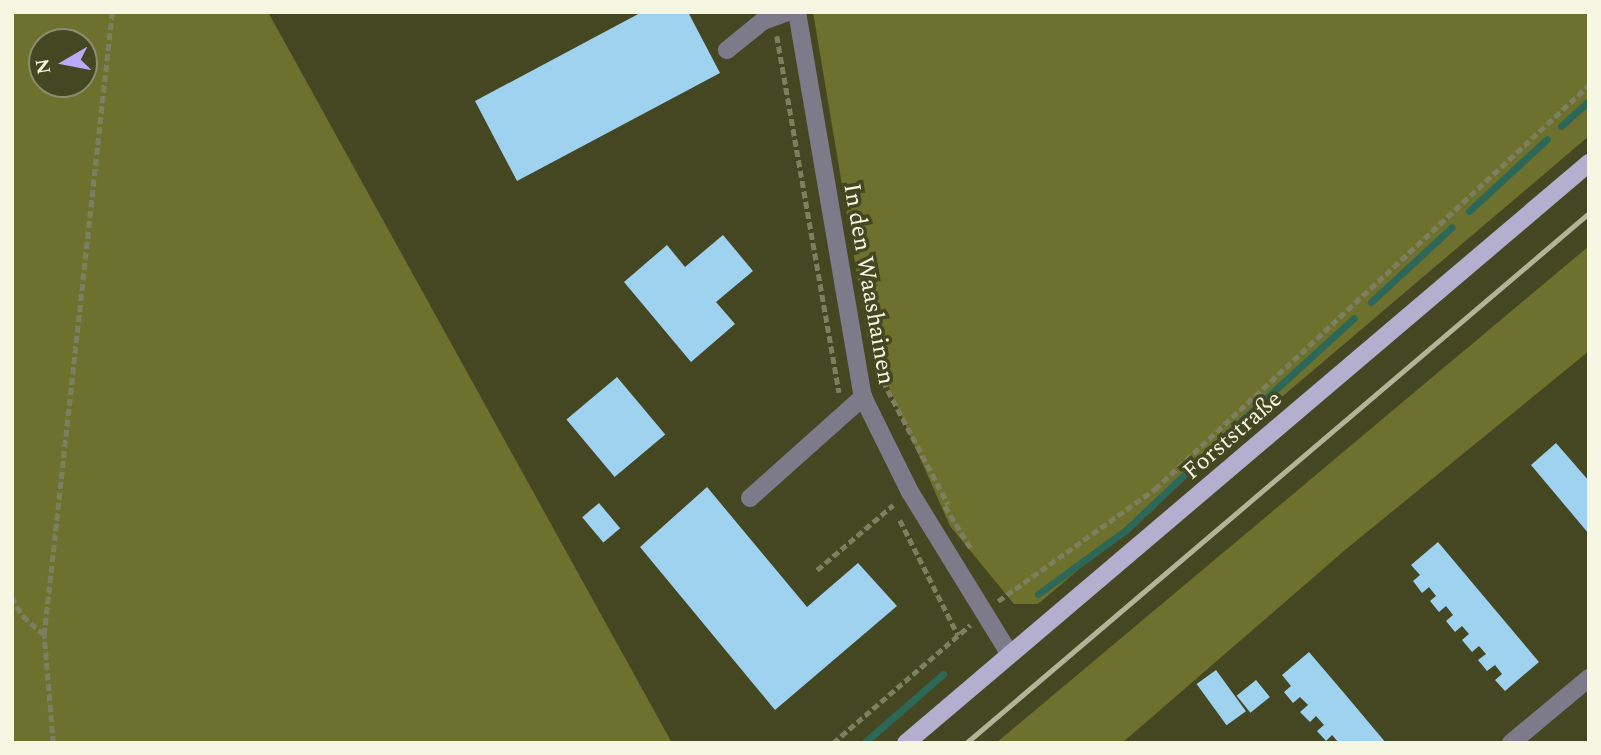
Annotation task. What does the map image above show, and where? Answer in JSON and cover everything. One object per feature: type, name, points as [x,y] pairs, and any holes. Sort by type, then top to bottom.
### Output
[{"type":"main road","name":"Forststraße","points":[[906,743],[1009,653],[1136,552],[1589,163]]},
{"type":"street","points":[[727,50],[763,20],[788,12]]},
{"type":"street","name":"In den Waashainen","points":[[797,12],[863,397],[910,492],[982,615],[1009,653]]},
{"type":"street","points":[[750,498],[863,397]]},
{"type":"street","points":[[1511,743],[1589,678]]},
{"type":"path","points":[[53,743],[44,635],[112,12]]},
{"type":"path","points":[[832,743],[1005,594],[1155,489],[1589,85]]},
{"type":"path","points":[[876,368],[974,552]]},
{"type":"path","points":[[938,509],[948,504]]},
{"type":"path","points":[[817,570],[892,505]]},
{"type":"path","points":[[896,511],[958,635]]},
{"type":"path","points":[[995,587],[1005,594]]},
{"type":"path","points":[[12,597],[23,616],[44,635]]},
{"type":"green space","points":[[12,12],[268,12],[672,743],[12,743]]},
{"type":"green space","points":[[813,12],[1589,12],[1589,136],[1038,604],[1014,604],[950,526],[868,340]]},
{"type":"green space","points":[[1589,246],[1589,351],[1345,550],[1122,743],[996,743]]},
{"type":"building","points":[[642,12],[688,12],[720,73],[517,181],[475,101]]},
{"type":"building","points":[[723,235],[753,271],[716,302],[735,324],[691,362],[624,282],[667,245],[685,267]]},
{"type":"building","points":[[617,377],[665,434],[615,477],[566,419]]},
{"type":"building","points":[[1556,443],[1589,481],[1589,534],[1531,465]]},
{"type":"building","points":[[707,487],[807,607],[858,563],[897,606],[775,710],[640,547]]},
{"type":"building","points":[[599,503],[620,528],[603,542],[582,517]]},
{"type":"building","points":[[1438,542],[1539,662],[1505,691],[1495,680],[1502,674],[1495,665],[1487,671],[1478,660],[1486,654],[1479,646],[1472,652],[1462,640],[1469,634],[1462,626],[1455,632],[1446,621],[1453,615],[1446,606],[1439,612],[1430,601],[1436,596],[1429,587],[1422,593],[1413,581],[1420,575],[1411,565]]},
{"type":"building","points":[[1309,652],[1386,743],[1339,743],[1332,735],[1326,741],[1317,731],[1324,725],[1316,716],[1310,722],[1300,712],[1308,705],[1300,697],[1293,703],[1284,692],[1291,686],[1282,675]]},
{"type":"building","points":[[1216,670],[1246,711],[1227,725],[1197,684]]},
{"type":"building","points":[[1256,680],[1270,697],[1250,713],[1237,696]]},
{"type":"waterway","points":[[1561,126],[1589,101]]},
{"type":"waterway","points":[[1469,211],[1547,139]]},
{"type":"waterway","points":[[1371,302],[1452,227]]},
{"type":"waterway","points":[[1217,443],[1354,318]]},
{"type":"waterway","points":[[1038,594],[1126,530],[1205,455]]},
{"type":"waterway","points":[[864,743],[943,674]]},
{"type":"railway","points":[[966,743],[1589,213]]}]
